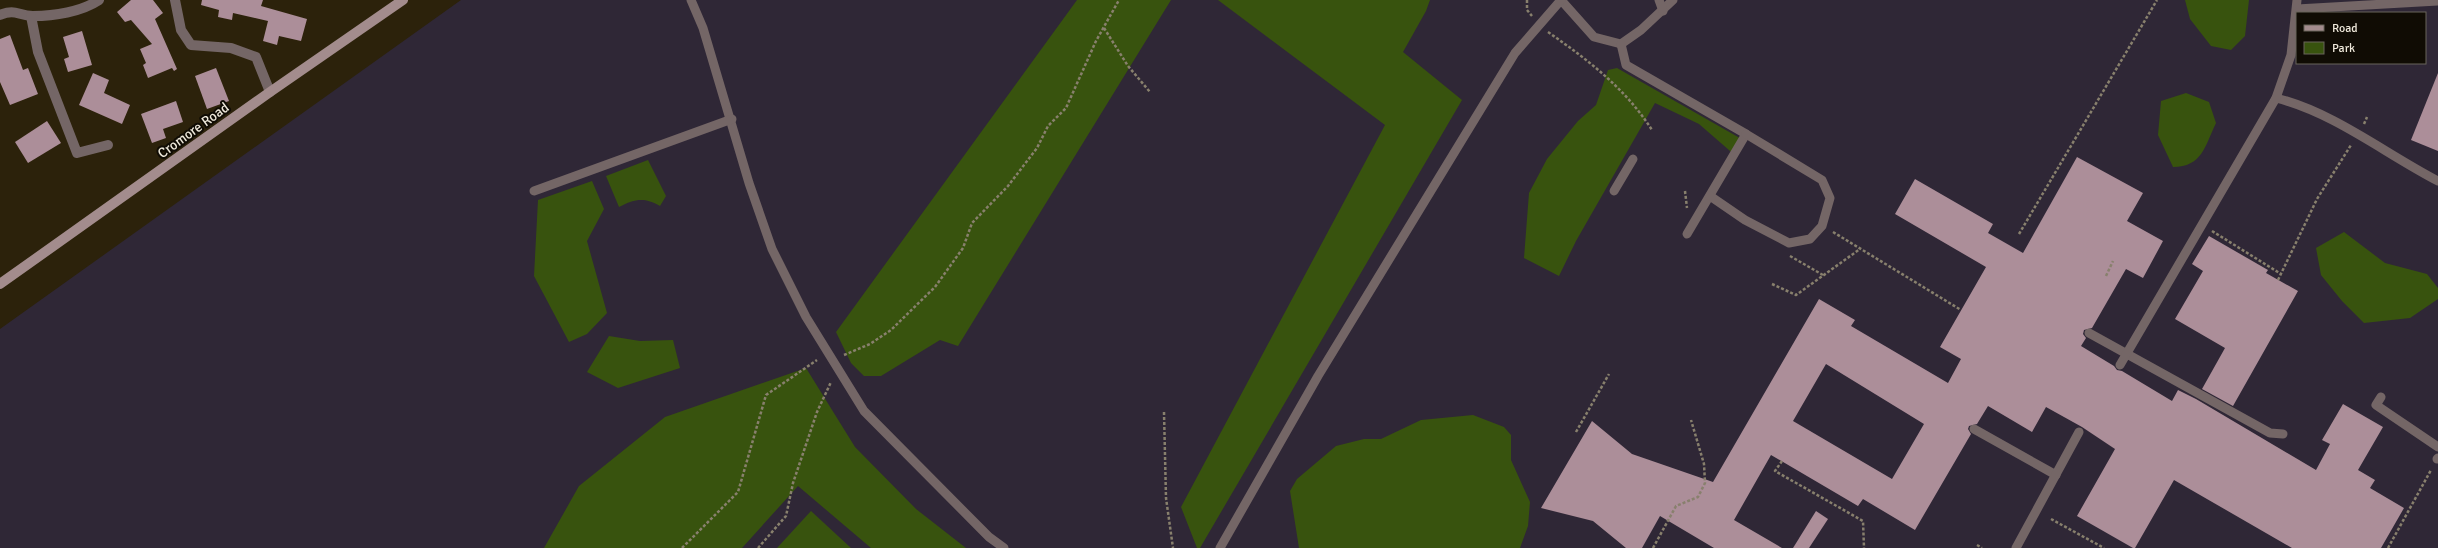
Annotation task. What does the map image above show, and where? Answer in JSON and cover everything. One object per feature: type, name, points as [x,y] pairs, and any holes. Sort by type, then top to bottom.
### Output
[{"type":"main road","name":"Cromore Road","points":[[0,284],[270,92],[403,0]]},
{"type":"street","points":[[0,15],[11,11],[31,16],[65,13],[99,0]]},
{"type":"street","points":[[175,0],[181,30],[191,45],[231,48],[256,57],[270,92]]},
{"type":"street","points":[[31,16],[38,52],[77,154],[108,145]]},
{"type":"lane","points":[[691,0],[703,28],[732,119],[749,183],[772,249],[806,317],[864,411],[989,537],[1004,548]]},
{"type":"lane","points":[[1220,548],[1318,376],[1510,59],[1561,0],[1594,37],[1621,44],[1641,30],[1673,0]]},
{"type":"lane","points":[[1659,0],[1663,11]]},
{"type":"lane","points":[[2297,5],[2438,1]]},
{"type":"lane","points":[[2120,365],[2276,98],[2291,55],[2296,13]]},
{"type":"lane","points":[[1621,44],[1626,65],[1746,134],[1822,180],[1830,198],[1822,226],[1810,239],[1789,243],[1745,220],[1710,196]]},
{"type":"lane","points":[[2276,98],[2300,104],[2358,134],[2438,181]]},
{"type":"lane","points":[[534,191],[732,119]]},
{"type":"lane","points":[[1686,234],[1746,134]]},
{"type":"lane","points":[[1614,191],[1633,159]]},
{"type":"lane","points":[[2089,333],[2270,433],[2283,434]]},
{"type":"lane","points":[[2381,397],[2376,405],[2438,447]]},
{"type":"lane","points":[[1974,430],[2056,475]]},
{"type":"lane","points":[[2016,548],[2079,432]]},
{"type":"path","points":[[682,548],[738,492],[766,395],[829,353],[845,355],[870,344],[891,330],[935,287],[963,248],[972,223],[1008,186],[1037,148],[1048,126],[1066,108],[1119,0]]},
{"type":"path","points":[[2019,234],[2157,0]]},
{"type":"path","points":[[1539,25],[1594,64],[1637,107],[1652,130]]},
{"type":"path","points":[[1104,28],[1128,66],[1150,92]]},
{"type":"path","points":[[2278,280],[2317,199],[2367,117]]},
{"type":"path","points":[[2202,225],[2282,274]]},
{"type":"path","points":[[1822,226],[1961,310]]},
{"type":"path","points":[[1772,284],[1796,294],[1860,249]]},
{"type":"path","points":[[2106,276],[2113,261]]},
{"type":"path","points":[[758,548],[786,516],[793,483],[817,412],[845,355]]},
{"type":"path","points":[[1576,432],[1609,374]]},
{"type":"path","points":[[1164,412],[1166,498],[1173,548]]},
{"type":"path","points":[[1653,548],[1676,506],[1698,497],[1705,483],[1704,464],[1691,420]]},
{"type":"path","points":[[2388,548],[2438,459]]},
{"type":"path","points":[[1782,461],[1775,471],[1863,521],[1864,548]]},
{"type":"path","points":[[2051,519],[2104,548]]},
{"type":"path","points":[[1977,545],[1982,548]]},
{"type":"shaded area","points":[[461,0],[2438,0],[2438,548],[0,548],[0,329]]},
{"type":"green space","points":[[1077,0],[1171,0],[958,346],[940,340],[881,376],[864,376],[851,363],[836,332]]},
{"type":"green space","points":[[1218,0],[1430,0],[1426,11],[1403,52],[1462,100],[1200,548],[1197,548],[1181,507],[1385,125]]},
{"type":"green space","points":[[2185,0],[2249,0],[2245,36],[2231,50],[2211,46],[2190,19]]},
{"type":"green space","points":[[1617,68],[1745,141],[1737,157],[1699,124],[1655,103],[1576,241],[1559,276],[1524,258],[1529,193],[1547,159],[1578,121],[1596,105],[1608,70]]},
{"type":"green space","points":[[2186,93],[2209,102],[2216,123],[2201,154],[2190,163],[2183,166],[2173,167],[2158,135],[2161,101]]},
{"type":"green space","points":[[648,160],[666,196],[660,206],[649,201],[640,200],[630,202],[619,207],[606,176]]},
{"type":"green space","points":[[592,181],[604,209],[587,241],[607,313],[587,334],[569,342],[534,276],[538,200]]},
{"type":"green space","points":[[2344,232],[2385,263],[2427,274],[2438,288],[2438,299],[2410,318],[2364,323],[2342,301],[2321,275],[2316,248]]},
{"type":"green space","points":[[609,336],[640,341],[673,340],[680,368],[618,388],[587,372]]},
{"type":"green space","points":[[806,368],[855,447],[916,509],[966,548],[871,548],[798,486],[742,548],[544,548],[579,486],[665,417]]},
{"type":"green space","points":[[1473,415],[1504,427],[1511,435],[1511,460],[1530,502],[1528,526],[1520,548],[1299,548],[1290,491],[1297,479],[1336,446],[1364,439],[1381,439],[1421,420]]},
{"type":"green space","points":[[811,511],[851,548],[777,548]]},
{"type":"building","points":[[131,0],[153,0],[163,13],[155,19],[177,69],[174,71],[172,68],[148,78],[143,65],[146,63],[140,49],[152,44],[131,20],[125,22],[117,12]]},
{"type":"building","points":[[202,0],[263,0],[261,6],[307,19],[301,41],[279,36],[277,45],[263,41],[268,21],[233,13],[232,20],[218,17],[219,10],[201,5]]},
{"type":"building","points":[[82,31],[92,65],[68,72],[64,59],[69,57],[63,37]]},
{"type":"building","points":[[10,35],[23,70],[28,68],[38,94],[10,105],[0,82],[0,39]]},
{"type":"building","points":[[216,68],[229,101],[207,109],[195,76]]},
{"type":"building","points":[[93,73],[109,80],[104,93],[130,105],[122,124],[79,105]]},
{"type":"building","points":[[2438,73],[2438,151],[2411,140]]},
{"type":"building","points":[[176,101],[183,122],[163,129],[166,138],[152,143],[141,114]]},
{"type":"building","points":[[47,121],[61,143],[28,163],[15,142]]},
{"type":"building","points":[[2077,157],[2143,193],[2127,221],[2163,241],[2143,278],[2126,269],[2092,328],[2084,330],[2083,334],[2086,338],[2081,346],[2114,366],[2117,370],[2122,371],[2172,401],[2178,390],[2196,399],[2316,470],[2330,444],[2322,440],[2343,404],[2383,427],[2358,470],[2375,480],[2370,488],[2404,508],[2381,548],[2292,548],[2174,480],[2135,548],[2133,548],[2077,516],[2115,449],[2082,427],[2046,407],[2032,432],[1988,406],[1977,424],[1969,426],[1968,429],[1971,434],[1915,530],[1863,499],[1858,506],[1771,455],[1734,520],[1782,548],[1714,548],[1660,516],[1642,548],[1626,548],[1593,521],[1541,508],[1592,421],[1632,454],[1713,482],[1819,299],[1855,320],[1851,326],[1948,383],[1961,359],[1940,347],[1986,267],[1895,214],[1915,179],[1993,224],[1988,233],[2023,253]],"holes":[[[1826,364],[1924,424],[1892,479],[1793,421]]]},
{"type":"building","points":[[2209,236],[2268,270],[2266,273],[2298,291],[2233,406],[2202,389],[2225,348],[2175,319],[2203,271],[2192,264]]},
{"type":"building","points":[[1816,511],[1828,519],[1809,548],[1793,548]]}]
